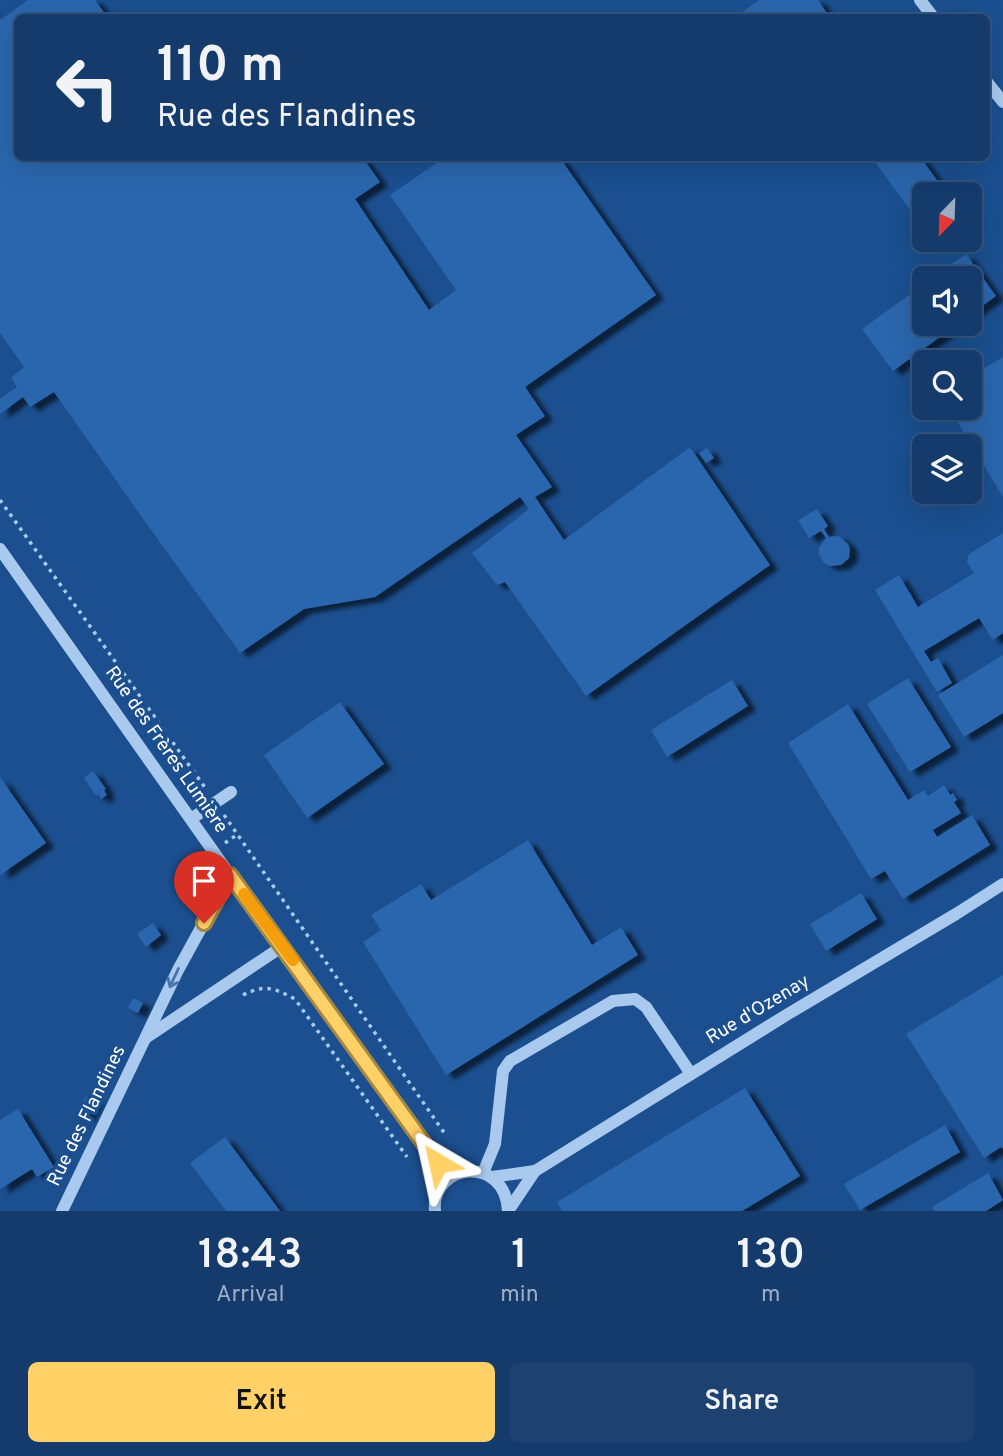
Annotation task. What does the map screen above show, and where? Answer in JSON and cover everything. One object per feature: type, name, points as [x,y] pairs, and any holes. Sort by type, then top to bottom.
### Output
[{"type":"street","points":[[920,0],[931,14]]},
{"type":"street","points":[[990,86],[1003,102]]},
{"type":"street","name":"Rue des Frères Lumière","points":[[0,548],[230,875],[449,1178]]},
{"type":"street","points":[[191,819],[231,792]]},
{"type":"street","name":"Rue des Flandines","points":[[62,1211],[178,970],[230,875]]},
{"type":"street","name":"Rue d'Ozenay","points":[[508,1211],[535,1171],[800,1006],[1003,884]]},
{"type":"street","name":"Rue des Flandines","points":[[147,1037],[283,946]]},
{"type":"street","points":[[508,1211],[504,1192],[488,1175],[495,1144],[503,1071],[510,1061],[613,1001],[635,999],[646,1007],[691,1074]]},
{"type":"street","name":"Rue d'Ozenay","points":[[449,1178],[471,1171],[488,1175],[535,1171]]},
{"type":"street","points":[[435,1211],[439,1190],[449,1178]]},
{"type":"path","points":[[236,999],[257,988],[275,988],[295,999],[407,1157]]},
{"type":"building","points":[[28,0],[95,0],[105,14],[14,14],[14,161],[365,161],[380,182],[355,199],[429,310],[456,290],[390,195],[440,161],[562,161],[656,295],[525,387],[545,416],[516,435],[552,487],[535,497],[564,540],[690,447],[770,565],[586,696],[505,582],[497,585],[472,553],[529,509],[520,497],[375,597],[304,609],[240,653],[54,392],[30,407],[23,397],[0,414],[0,399],[17,387],[11,378],[24,367],[0,333],[0,20]]},
{"type":"building","points":[[759,0],[818,0],[827,14],[740,14]]},
{"type":"building","points":[[874,161],[923,161],[938,182],[912,182],[910,210]]},
{"type":"building","points":[[966,254],[975,266],[949,266]]},
{"type":"building","points":[[982,276],[996,296],[982,306]]},
{"type":"building","points":[[912,293],[912,336],[941,336],[922,350],[912,350],[912,357],[893,371],[862,329]]},
{"type":"building","points":[[1003,357],[1003,497],[982,462],[982,434],[965,434],[956,420],[982,420],[982,370]]},
{"type":"building","points":[[707,448],[714,458],[706,463],[699,453]]},
{"type":"building","points":[[817,509],[828,526],[824,529],[829,537],[839,536],[848,544],[849,558],[841,565],[830,566],[824,563],[819,548],[826,538],[821,531],[809,538],[798,520]]},
{"type":"building","points":[[1003,533],[1003,633],[993,640],[979,618],[924,651],[931,662],[938,658],[952,683],[937,692],[875,590],[899,575],[918,607],[974,573],[967,562],[969,554]]},
{"type":"building","points":[[1003,655],[1003,713],[964,737],[938,695]]},
{"type":"building","points":[[908,678],[951,747],[910,772],[867,704]]},
{"type":"building","points":[[732,680],[748,706],[667,757],[651,730]]},
{"type":"building","points":[[340,702],[384,764],[307,818],[264,755]]},
{"type":"building","points":[[848,704],[908,800],[924,790],[928,796],[944,785],[950,795],[953,793],[957,800],[954,802],[961,813],[933,830],[937,837],[972,815],[990,845],[903,899],[885,871],[871,879],[788,743]]},
{"type":"building","points":[[93,771],[106,789],[104,790],[107,795],[101,799],[84,778]]},
{"type":"building","points":[[0,777],[46,843],[0,875]]},
{"type":"building","points":[[528,840],[592,945],[621,927],[638,955],[446,1075],[363,942],[381,930],[371,915],[421,884],[431,900]]},
{"type":"building","points":[[861,893],[877,919],[826,951],[810,924]]},
{"type":"building","points":[[153,923],[161,935],[146,947],[137,934]]},
{"type":"building","points":[[1003,975],[1003,1149],[1001,1147],[984,1158],[906,1034]]},
{"type":"building","points":[[133,998],[143,1003],[138,1013],[128,1008]]},
{"type":"building","points":[[745,1088],[800,1176],[742,1211],[562,1211],[557,1202]]},
{"type":"building","points":[[86,1096],[95,1101],[86,1118],[77,1113]]},
{"type":"building","points":[[18,1109],[54,1167],[37,1177],[32,1169],[0,1189],[0,1120]]},
{"type":"building","points":[[945,1125],[960,1152],[860,1210],[844,1184]]},
{"type":"building","points":[[225,1137],[280,1211],[226,1211],[190,1163]]},
{"type":"building","points":[[988,1173],[1003,1200],[986,1211],[935,1211],[932,1207]]},
{"type":"slow traffic","points":[[244,894],[293,960]]},
{"type":"route","points":[[204,923],[230,875],[438,1163]]}]
